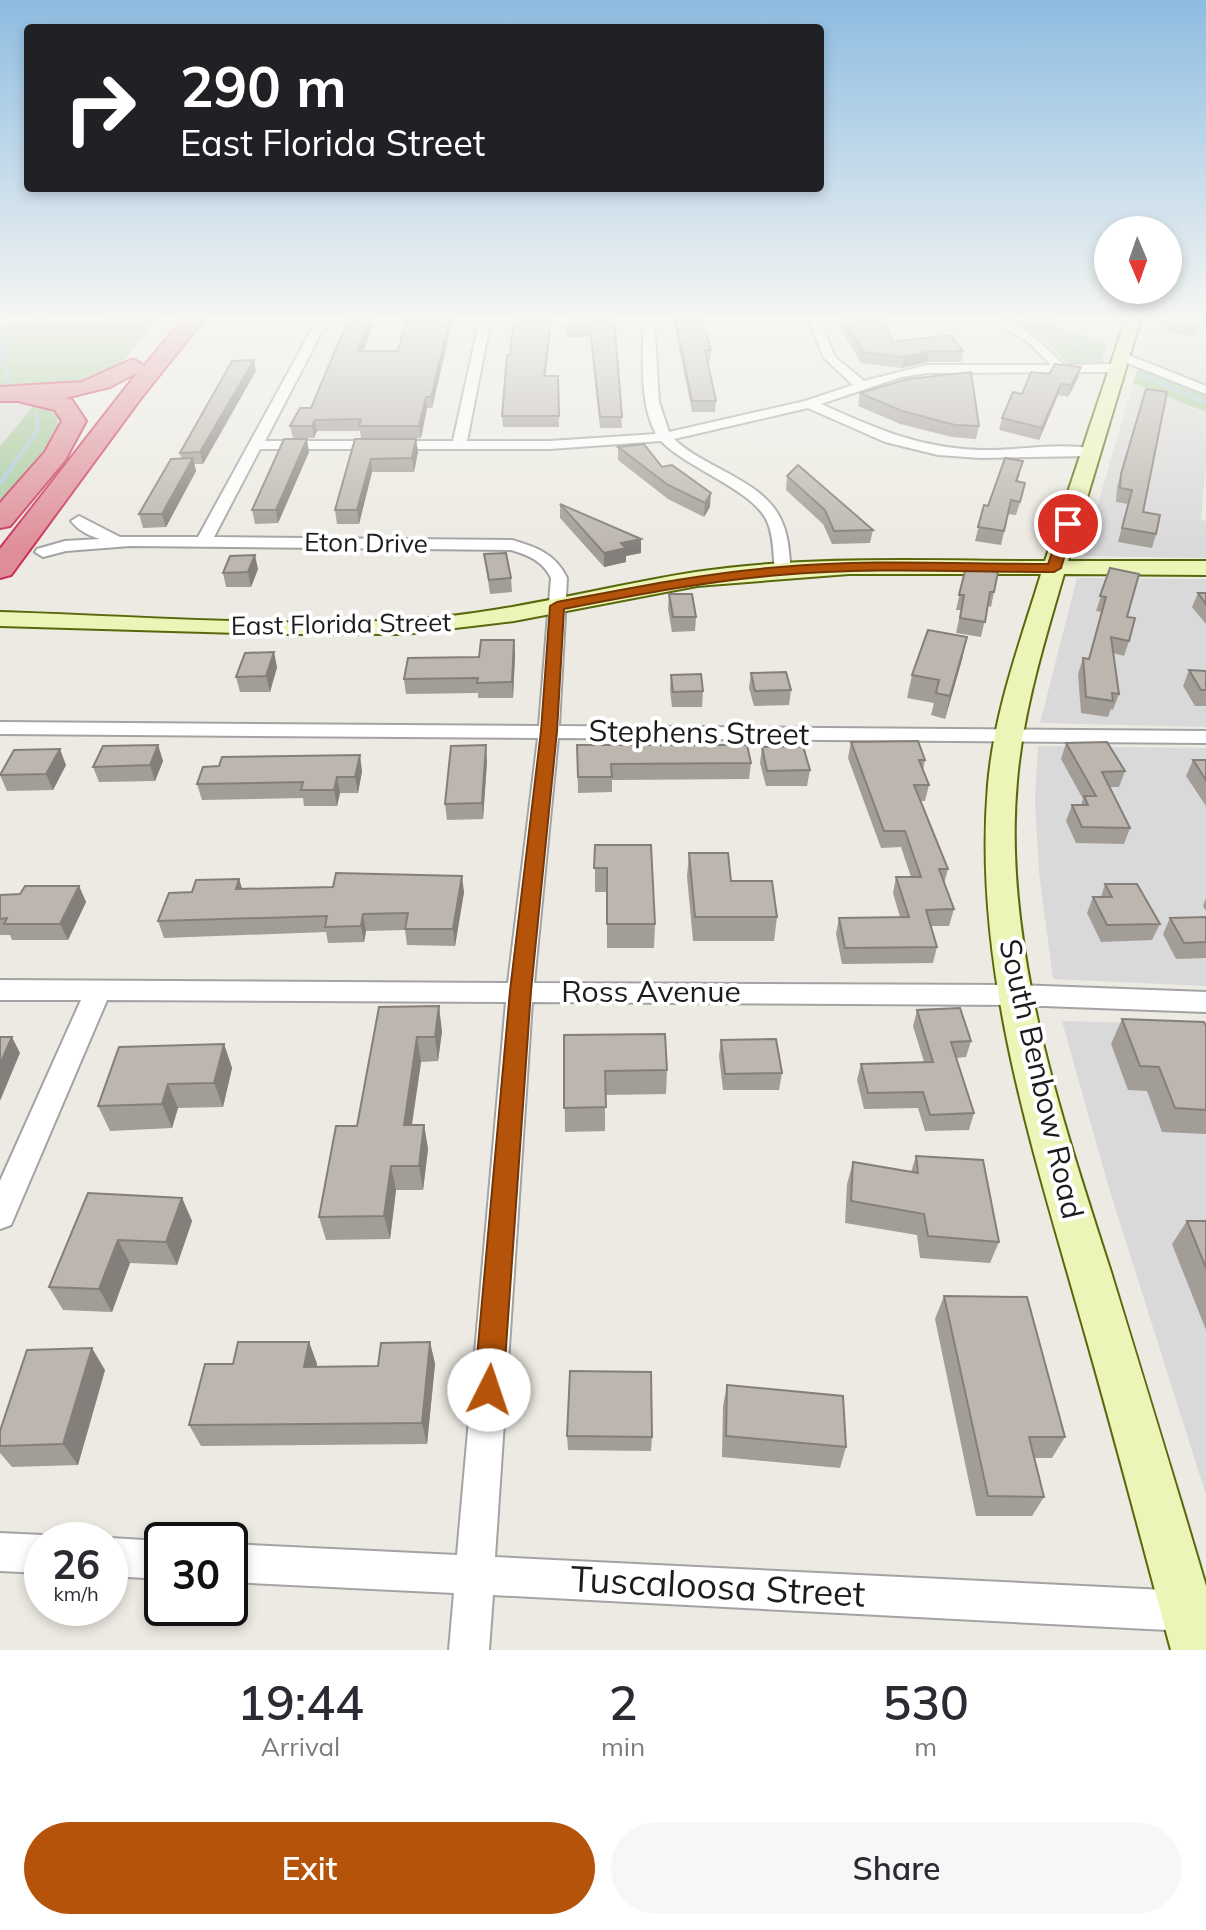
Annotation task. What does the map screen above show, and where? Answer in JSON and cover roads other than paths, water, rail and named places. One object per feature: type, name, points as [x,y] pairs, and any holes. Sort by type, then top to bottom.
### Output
[{"type":"highway","points":[[13,395],[64,405],[74,421],[57,453]]},
{"type":"highway","points":[[0,520],[108,395]]},
{"type":"highway","points":[[0,569],[131,395]]},
{"type":"main road","name":"South Benbow Road","points":[[1107,395],[1032,636],[1007,736],[1001,854],[1005,928],[1016,995],[1062,1181],[1197,1625]]},
{"type":"main road","name":"East Florida Street","points":[[0,619],[392,627],[466,622],[697,579],[783,571],[849,567],[1206,568]]},
{"type":"street","points":[[204,541],[283,395]]},
{"type":"street","points":[[459,445],[470,395]]},
{"type":"street","points":[[654,395],[656,421],[665,437],[685,456],[757,501],[772,516],[783,571]]},
{"type":"street","points":[[257,445],[597,444],[665,437],[836,395]]},
{"type":"street","points":[[809,404],[888,439],[918,448],[1089,452]]},
{"type":"street","name":"Eton Drive","points":[[79,521],[105,537],[130,541]]},
{"type":"street","name":"Eton Drive","points":[[43,552],[65,546],[130,541],[512,545],[554,564],[559,578],[557,606]]},
{"type":"street","points":[[469,1650],[520,991],[549,731],[557,606]]},
{"type":"street","name":"Stephens Street","points":[[0,728],[1206,737]]},
{"type":"street","name":"Ross Avenue","points":[[0,990],[1016,995],[1206,1002]]},
{"type":"street","points":[[0,1215],[98,991]]},
{"type":"street","points":[[0,1552],[24,1553]]},
{"type":"street","name":"Tuscaloosa Street","points":[[248,1564],[474,1574],[1197,1625]]},
{"type":"waterway","points":[[1189,395],[1206,402]]},
{"type":"waterway","points":[[10,469],[37,432],[37,414]]},
{"type":"waterway","points":[[0,483],[12,467]]}]
